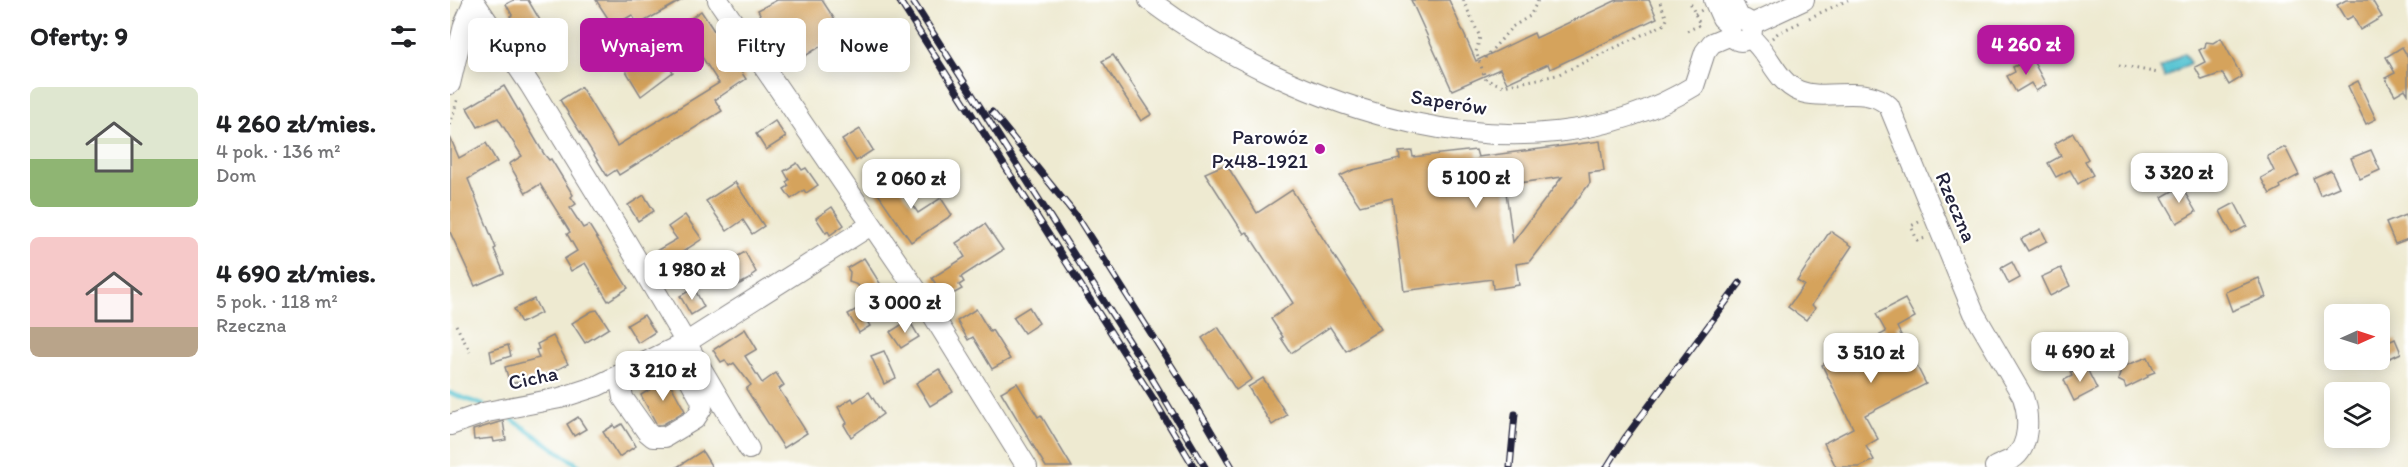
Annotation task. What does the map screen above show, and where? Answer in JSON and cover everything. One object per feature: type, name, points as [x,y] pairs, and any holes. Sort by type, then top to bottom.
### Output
[{"type":"street","points":[[718,0],[924,301],[1027,467]]},
{"type":"street","name":"Saperów","points":[[1149,0],[1212,44],[1281,80],[1380,114],[1442,129],[1507,134],[1569,130],[1605,124],[1627,118],[1679,95],[1694,86],[1705,52],[1712,43],[1744,32],[1804,0]]},
{"type":"street","points":[[1714,0],[1722,18],[1744,32]]},
{"type":"street","points":[[1731,0],[1744,32]]},
{"type":"street","points":[[474,1],[530,85],[687,342],[749,449]]},
{"type":"street","points":[[454,90],[464,25],[474,1]]},
{"type":"street","name":"Rzeczna","points":[[1744,32],[1788,84],[1798,91],[1812,94],[1867,95],[1878,97],[1888,106],[1974,313],[2023,397],[2028,411],[2027,426],[2019,452],[2013,459],[1995,467]]},
{"type":"street","name":"Cicha","points":[[450,425],[487,412],[560,398],[597,386],[687,342],[871,225]]},
{"type":"street","points":[[619,375],[623,398],[646,432],[653,437],[665,437],[699,416],[702,404],[682,364],[665,352]]},
{"type":"path","points":[[1463,0],[1480,37],[1476,52],[1486,80],[1504,86],[1557,75],[1665,24],[1667,19],[1659,0]]},
{"type":"path","points":[[1485,58],[1512,27],[1530,16],[1538,0]]},
{"type":"path","points":[[1687,31],[1700,25],[1689,0]]},
{"type":"path","points":[[1744,32],[1778,33],[1848,0]]},
{"type":"path","points":[[2119,65],[2158,73]]},
{"type":"path","points":[[450,125],[454,90]]},
{"type":"path","points":[[1922,217],[1920,221],[1911,226],[1917,240],[1931,238]]},
{"type":"path","points":[[456,325],[470,352]]},
{"type":"water","points":[[2184,53],[2190,63],[2165,78],[2160,68]]},
{"type":"building","points":[[514,0],[528,0],[539,18],[511,18],[506,4]]},
{"type":"building","points":[[596,0],[682,0],[650,18],[634,18],[632,15],[627,18],[608,18]]},
{"type":"building","points":[[777,0],[822,0],[834,18],[818,18],[818,48],[806,56],[806,18],[762,18],[758,10]]},
{"type":"building","points":[[1411,0],[1449,0],[1476,61],[1534,33],[1536,38],[1617,0],[1649,0],[1657,18],[1550,69],[1548,64],[1507,83],[1500,69],[1452,90]]},
{"type":"building","points":[[2346,0],[2372,0],[2382,17],[2360,30],[2353,16],[2346,20],[2337,5]]},
{"type":"building","points":[[701,11],[716,34],[716,72],[741,72],[746,79],[715,100],[722,111],[619,175],[616,170],[607,176],[560,100],[581,87],[617,146],[719,83],[704,60],[704,18],[691,18]]},
{"type":"building","points":[[2221,38],[2242,77],[2229,85],[2222,73],[2202,80],[2195,67],[2205,62],[2199,50],[2205,47],[2206,42],[2213,43]]},
{"type":"building","points":[[2402,47],[2408,57],[2408,94],[2405,89],[2395,95],[2385,78],[2395,73],[2386,57]]},
{"type":"building","points":[[1113,55],[1152,114],[1141,121],[1102,61]]},
{"type":"building","points":[[2032,59],[2046,85],[2036,91],[2031,83],[2016,92],[2007,76],[2015,72],[2013,67]]},
{"type":"building","points":[[627,72],[673,72],[641,96]]},
{"type":"building","points":[[2358,81],[2376,119],[2366,124],[2348,86]]},
{"type":"building","points":[[504,86],[544,154],[549,160],[551,159],[573,195],[571,197],[576,204],[570,208],[583,228],[589,225],[628,288],[608,301],[585,263],[571,271],[564,259],[577,251],[567,234],[570,232],[540,184],[526,193],[509,164],[522,156],[498,118],[478,127],[467,108]]},
{"type":"building","points":[[775,121],[786,137],[766,150],[756,134]]},
{"type":"building","points":[[860,129],[873,150],[856,161],[842,140]]},
{"type":"building","points":[[2073,133],[2088,159],[2085,161],[2093,175],[2078,184],[2070,170],[2056,177],[2048,163],[2061,156],[2054,144]]},
{"type":"building","points":[[450,137],[459,158],[486,143],[497,162],[468,179],[504,273],[475,286],[450,232]]},
{"type":"building","points":[[1600,141],[1604,171],[1589,173],[1590,183],[1529,262],[1516,264],[1519,285],[1493,289],[1492,279],[1404,291],[1392,198],[1360,206],[1340,176],[1353,170],[1400,159],[1399,152],[1412,151],[1413,157],[1476,150],[1478,157]],"holes":[[[1562,177],[1513,242],[1505,185]]]},
{"type":"building","points":[[2285,147],[2299,175],[2280,185],[2281,188],[2270,194],[2261,178],[2274,171],[2267,156]]},
{"type":"building","points":[[2371,150],[2380,170],[2360,179],[2351,158]]},
{"type":"building","points":[[797,163],[802,170],[806,168],[818,185],[806,193],[804,190],[791,199],[784,189],[789,186],[786,182],[789,180],[784,171]]},
{"type":"building","points":[[1226,164],[1257,213],[1292,190],[1381,329],[1346,351],[1330,327],[1291,353],[1271,319],[1293,303],[1247,232],[1244,234],[1205,173]]},
{"type":"building","points":[[2331,170],[2339,187],[2320,195],[2313,178]]},
{"type":"building","points":[[892,175],[918,213],[941,198],[952,215],[911,242],[874,188]]},
{"type":"building","points":[[735,182],[764,226],[752,234],[743,220],[727,231],[706,201]]},
{"type":"building","points":[[2181,186],[2196,212],[2177,223],[2162,197]]},
{"type":"building","points":[[644,195],[654,211],[638,221],[628,205]]},
{"type":"building","points":[[2235,203],[2247,226],[2232,234],[2220,211]]},
{"type":"building","points":[[832,207],[844,225],[830,235],[828,231],[826,233],[816,218]]},
{"type":"building","points":[[685,215],[702,239],[678,255],[681,259],[666,268],[656,251],[677,239],[668,227]]},
{"type":"building","points":[[2405,215],[2408,222],[2408,239],[2395,244],[2386,223]]},
{"type":"building","points":[[985,224],[1003,250],[961,277],[964,282],[959,285],[962,289],[951,295],[949,291],[942,295],[932,278],[965,257],[956,243]]},
{"type":"building","points":[[2041,229],[2047,241],[2028,251],[2021,239]]},
{"type":"building","points":[[1830,231],[1852,246],[1812,305],[1815,308],[1806,320],[1788,307],[1804,285],[1797,281]]},
{"type":"building","points":[[745,252],[756,272],[752,275],[753,277],[738,285],[726,263]]},
{"type":"building","points":[[864,258],[881,285],[864,295],[858,285],[849,282],[850,272],[847,268]]},
{"type":"building","points":[[2012,262],[2020,278],[2009,284],[2001,268]]},
{"type":"building","points":[[2061,268],[2070,286],[2050,296],[2041,277]]},
{"type":"building","points":[[2259,278],[2266,297],[2232,311],[2225,292]]},
{"type":"building","points":[[694,288],[704,307],[691,315],[680,296]]},
{"type":"building","points":[[534,299],[541,313],[521,323],[514,309]]},
{"type":"building","points":[[1905,299],[1915,317],[1897,327],[1926,384],[1865,415],[1878,439],[1866,446],[1874,460],[1860,467],[1836,467],[1824,443],[1853,428],[1822,365],[1886,332],[1876,314]]},
{"type":"building","points":[[1029,307],[1039,323],[1024,333],[1013,317]]},
{"type":"building","points":[[859,308],[870,326],[859,333],[848,314]]},
{"type":"building","points":[[976,309],[1010,359],[992,369],[973,337],[968,340],[957,321]]},
{"type":"building","points":[[597,310],[609,328],[585,343],[572,323]]},
{"type":"building","points":[[644,315],[655,332],[638,343],[627,325]]},
{"type":"building","points":[[909,320],[919,337],[901,348],[890,332]]},
{"type":"building","points":[[1218,327],[1252,379],[1236,390],[1202,338]]},
{"type":"building","points":[[745,329],[757,349],[745,356],[762,383],[776,373],[784,385],[779,389],[807,433],[784,448],[746,389],[751,385],[734,363],[729,366],[725,360],[721,362],[713,350]]},
{"type":"building","points":[[553,336],[568,364],[549,374],[510,384],[505,367],[539,358],[536,350],[539,349],[537,344]]},
{"type":"building","points":[[2395,339],[2401,353],[2390,358],[2390,341]]},
{"type":"building","points":[[508,345],[511,356],[492,362],[490,351]]},
{"type":"building","points":[[884,351],[896,378],[884,384],[871,356]]},
{"type":"building","points":[[2148,357],[2155,372],[2126,388],[2124,383],[2118,380],[2120,374],[2117,369]]},
{"type":"building","points":[[2085,365],[2097,389],[2074,401],[2064,380],[2072,376],[2070,372]]},
{"type":"building","points":[[939,369],[953,392],[930,406],[916,383]]},
{"type":"building","points":[[667,378],[685,411],[662,425],[657,425],[641,395]]},
{"type":"building","points":[[1263,378],[1287,415],[1272,425],[1248,387]]},
{"type":"building","points":[[1017,383],[1038,417],[1041,415],[1072,467],[1046,467],[1001,392]]},
{"type":"building","points":[[869,392],[883,414],[851,437],[844,425],[847,423],[838,407],[852,398],[854,402]]},
{"type":"building","points":[[578,417],[586,429],[574,436],[567,424]]},
{"type":"building","points":[[503,421],[506,440],[494,442],[493,438],[474,440],[473,430]]},
{"type":"building","points":[[622,424],[636,446],[619,457],[603,432],[614,425],[615,428]]},
{"type":"building","points":[[702,451],[712,467],[677,467]]},
{"type":"waterway","points":[[450,393],[483,405]]},
{"type":"waterway","points":[[513,420],[581,467]]},
{"type":"railway","points":[[899,0],[1154,400],[1194,467]]},
{"type":"railway","points":[[912,0],[1138,355],[1205,467]]},
{"type":"railway","points":[[992,112],[1078,218],[1190,395],[1232,467]]},
{"type":"railway","points":[[1607,467],[1625,438],[1740,283]]},
{"type":"railway","points":[[1510,467],[1515,414]]},
{"type":"place","name":"Parowóz Px48-1921","points":[[1320,149]]}]
